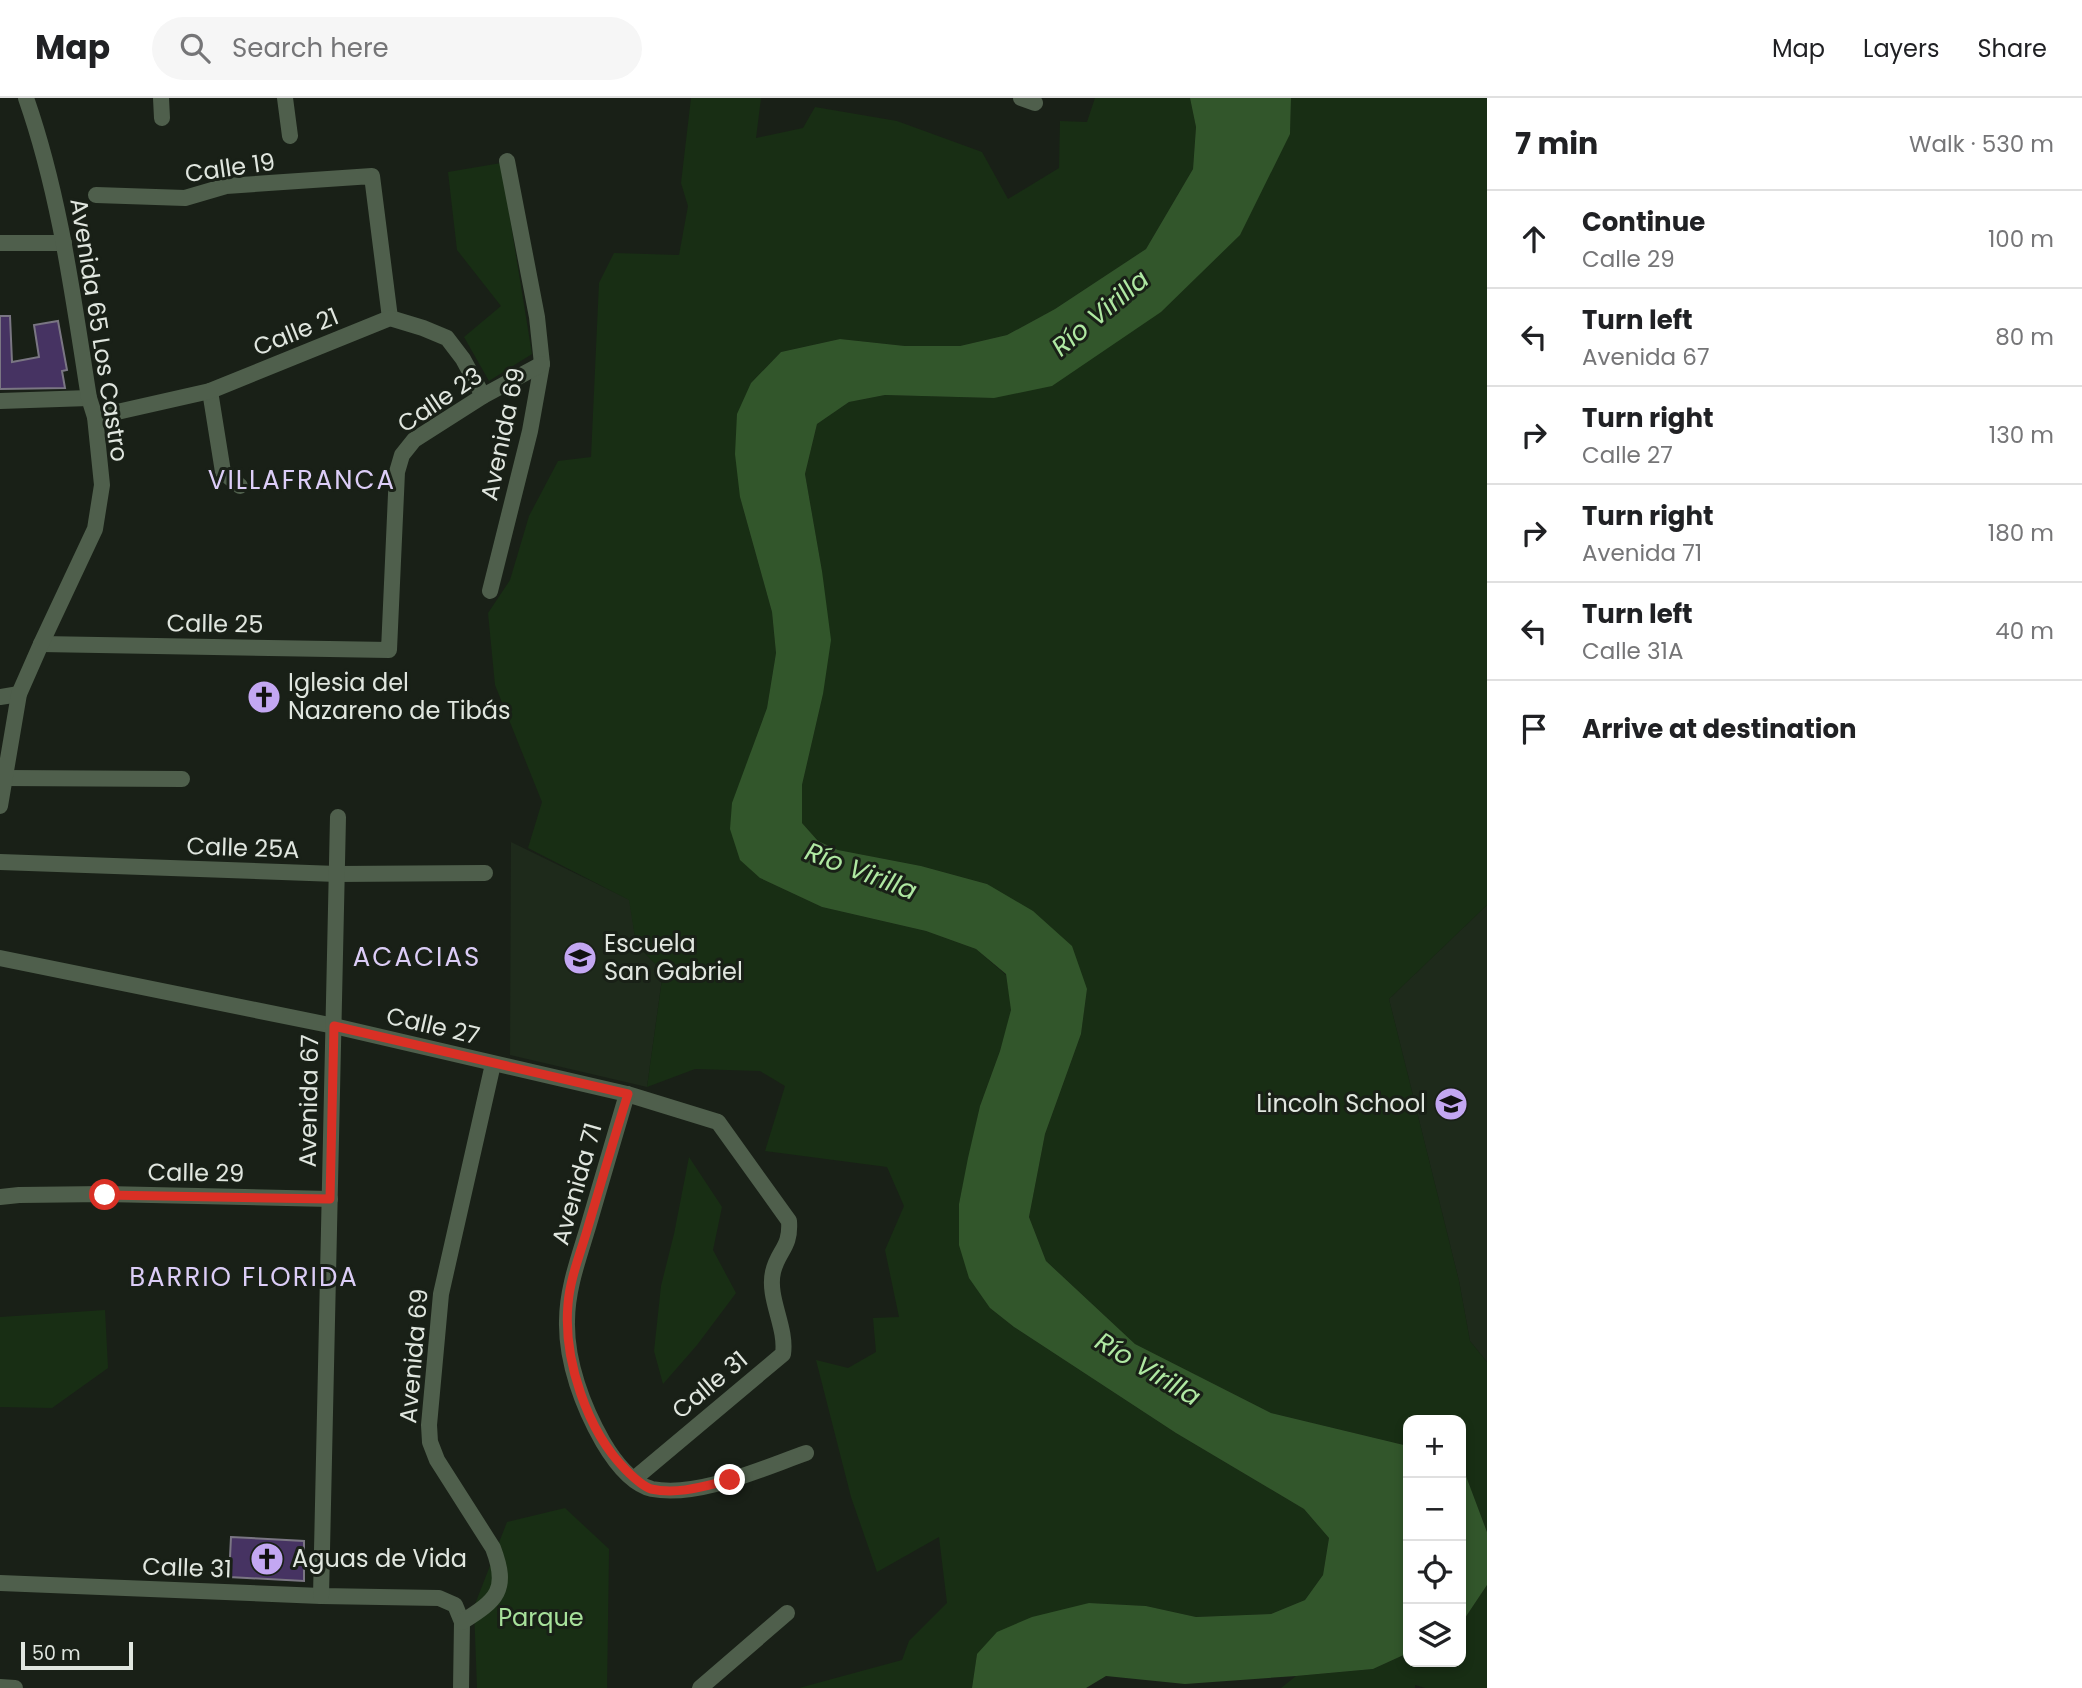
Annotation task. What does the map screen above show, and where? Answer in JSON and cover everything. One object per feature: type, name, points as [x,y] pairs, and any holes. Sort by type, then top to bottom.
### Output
[{"type":"street","name":"Avenida 65 Los Castro","points":[[0,806],[19,694],[95,530],[102,485],[94,417],[64,243],[54,193],[26,98]]},
{"type":"street","points":[[161,98],[162,118]]},
{"type":"street","points":[[285,98],[290,136]]},
{"type":"street","name":"Avenida 69","points":[[490,591],[530,431],[542,364],[537,317],[507,161]]},
{"type":"street","name":"Calle 19","points":[[96,195],[185,198],[226,186],[372,176],[390,318]]},
{"type":"street","points":[[0,243],[64,243]]},
{"type":"street","points":[[390,318],[423,327],[447,338],[463,359],[483,396]]},
{"type":"street","name":"Calle 21","points":[[94,417],[210,391],[390,318]]},
{"type":"street","name":"Calle 23","points":[[389,650],[397,472],[402,455],[414,440],[483,396],[542,364]]},
{"type":"street","points":[[210,391],[223,472],[240,486]]},
{"type":"street","points":[[0,401],[89,398]]},
{"type":"street","name":"Calle 25","points":[[41,644],[389,650]]},
{"type":"street","points":[[0,697],[19,694]]},
{"type":"street","points":[[4,778],[181,779]]},
{"type":"street","name":"Avenida 67","points":[[321,1596],[338,817]]},
{"type":"street","name":"Calle 25A","points":[[0,862],[337,874],[485,873]]},
{"type":"street","name":"Calle 27","points":[[0,958],[334,1026],[628,1094],[718,1122],[789,1221],[790,1236],[773,1272],[772,1287],[785,1342],[783,1354]]},
{"type":"street","name":"Avenida 69","points":[[462,1622],[485,1608],[497,1594],[500,1583],[499,1563],[493,1548],[437,1460],[430,1442],[429,1425],[440,1294],[493,1064]]},
{"type":"street","name":"Avenida 71","points":[[628,1094],[577,1265],[568,1301],[567,1322],[568,1345],[592,1422],[612,1457],[634,1479]]},
{"type":"street","name":"Calle 29","points":[[0,1195],[330,1199]]},
{"type":"street","name":"Calle 31","points":[[634,1479],[783,1354]]},
{"type":"street","points":[[634,1479],[650,1489],[683,1491],[730,1480],[806,1453]]},
{"type":"street","name":"Calle 31","points":[[0,1583],[439,1598],[455,1605],[462,1622]]},
{"type":"street","points":[[700,1688],[787,1613]]},
{"type":"street","points":[[461,1688],[462,1622]]},
{"type":"street","points":[[0,1687],[15,1688]]},
{"type":"shaded area","name":"Escuela San Gabriel","points":[[511,842],[630,900],[636,944],[663,972],[647,1087],[510,1055]]},
{"type":"shaded area","name":"Lincoln School","points":[[1487,905],[1487,1362],[1470,1341],[1459,1281],[1389,999]]},
{"type":"green space","points":[[691,98],[761,98],[756,138],[803,128],[815,107],[897,121],[982,152],[1008,199],[1059,168],[1060,121],[1087,122],[1095,98],[1190,98],[1196,127],[1193,169],[1146,249],[1055,309],[1007,335],[960,346],[905,346],[840,339],[781,352],[751,383],[740,497],[772,612],[776,653],[767,708],[751,752],[760,878],[822,907],[926,931],[976,949],[1006,975],[1012,1010],[980,1106],[959,1204],[990,1308],[1014,1327],[1176,1433],[1304,1509],[1329,1538],[1323,1575],[1305,1600],[1271,1614],[1196,1617],[1146,1606],[1089,1603],[977,1654],[972,1688],[799,1688],[902,1660],[909,1641],[947,1603],[939,1537],[877,1572],[851,1497],[816,1360],[848,1368],[876,1352],[873,1318],[899,1317],[885,1250],[904,1206],[887,1167],[765,1151],[785,1086],[760,1071],[695,1069],[647,1087],[663,972],[636,944],[629,900],[528,848],[542,802],[495,685],[488,613],[510,580],[529,516],[558,461],[591,457],[599,283],[614,253],[679,255],[688,206],[681,183]]},
{"type":"green space","points":[[1291,98],[1487,98],[1487,905],[1389,999],[1459,1281],[1470,1341],[1487,1362],[1487,1532],[1466,1476],[1466,1415],[1403,1415],[1403,1445],[1271,1413],[1135,1344],[1046,1261],[1029,1217],[1045,1134],[1081,1034],[1087,989],[987,884],[921,866],[838,850],[818,841],[802,823],[802,785],[823,694],[822,571],[805,474],[817,424],[849,402],[885,395],[994,398],[1290,134]]},
{"type":"green space","points":[[501,163],[532,354],[489,381],[464,337],[501,306],[457,250],[448,172]]},
{"type":"green space","points":[[689,1157],[722,1207],[713,1250],[736,1293],[697,1345],[663,1384],[654,1351],[661,1286]]},
{"type":"green space","points":[[105,1310],[108,1368],[52,1408],[0,1407],[0,1317]]},
{"type":"green space","name":"Parque","points":[[565,1508],[609,1549],[607,1688],[477,1688],[474,1607],[507,1522]]},
{"type":"green space","points":[[1487,1585],[1487,1688],[1425,1688],[1415,1685],[1415,1688],[1281,1688],[1296,1676],[1373,1669],[1403,1655],[1403,1667],[1466,1667],[1466,1616]]},
{"type":"water","name":"Río Virilla","points":[[1190,98],[1291,98],[1290,134],[1240,235],[1161,312],[1052,386],[994,398],[885,395],[849,402],[817,424],[805,474],[831,640],[823,694],[802,785],[802,823],[818,841],[838,850],[921,866],[987,884],[1033,911],[1072,946],[1087,989],[1081,1034],[1045,1134],[1029,1217],[1046,1261],[1135,1344],[1271,1413],[1403,1445],[1403,1655],[1373,1669],[1296,1676],[1185,1684],[1106,1676],[1086,1688],[972,1688],[977,1654],[997,1632],[1032,1617],[1089,1603],[1146,1606],[1196,1617],[1271,1614],[1305,1600],[1323,1575],[1329,1538],[1304,1509],[1176,1433],[1014,1327],[990,1308],[969,1278],[959,1245],[959,1204],[980,1106],[1000,1051],[1011,1010],[1006,974],[976,949],[926,931],[822,907],[760,878],[740,860],[730,829],[732,803],[767,708],[776,653],[772,612],[740,497],[735,454],[737,414],[751,383],[781,352],[840,339],[905,346],[960,346],[1007,335],[1055,309],[1146,249],[1193,169],[1196,127]]},
{"type":"water","points":[[1466,1476],[1487,1532],[1487,1585],[1466,1616]]},
{"type":"building","points":[[0,316],[10,316],[12,362],[39,357],[34,325],[58,321],[67,370],[62,371],[65,388],[0,389]]},
{"type":"building","name":"Aguas de Vida","points":[[231,1537],[304,1541],[304,1581],[229,1577]]},
{"type":"place","name":"Iglesia del Nazareno de Tibás","points":[[264,697]]},
{"type":"place","name":"Escuela San Gabriel","points":[[580,958]]},
{"type":"place","name":"Lincoln School","points":[[1451,1104]]},
{"type":"place","name":"Aguas de Vida","points":[[267,1559]]},
{"type":"district","name":"VILLAFRANCA","points":[[302,480]]},
{"type":"district","name":"ACACIAS","points":[[417,957]]},
{"type":"district","name":"BARRIO FLORIDA","points":[[244,1277]]},
{"type":"route","points":[[105,1195],[330,1199],[334,1026],[628,1094],[568,1301],[568,1345],[592,1422],[612,1457],[634,1479],[650,1489],[683,1491],[730,1480]]}]
